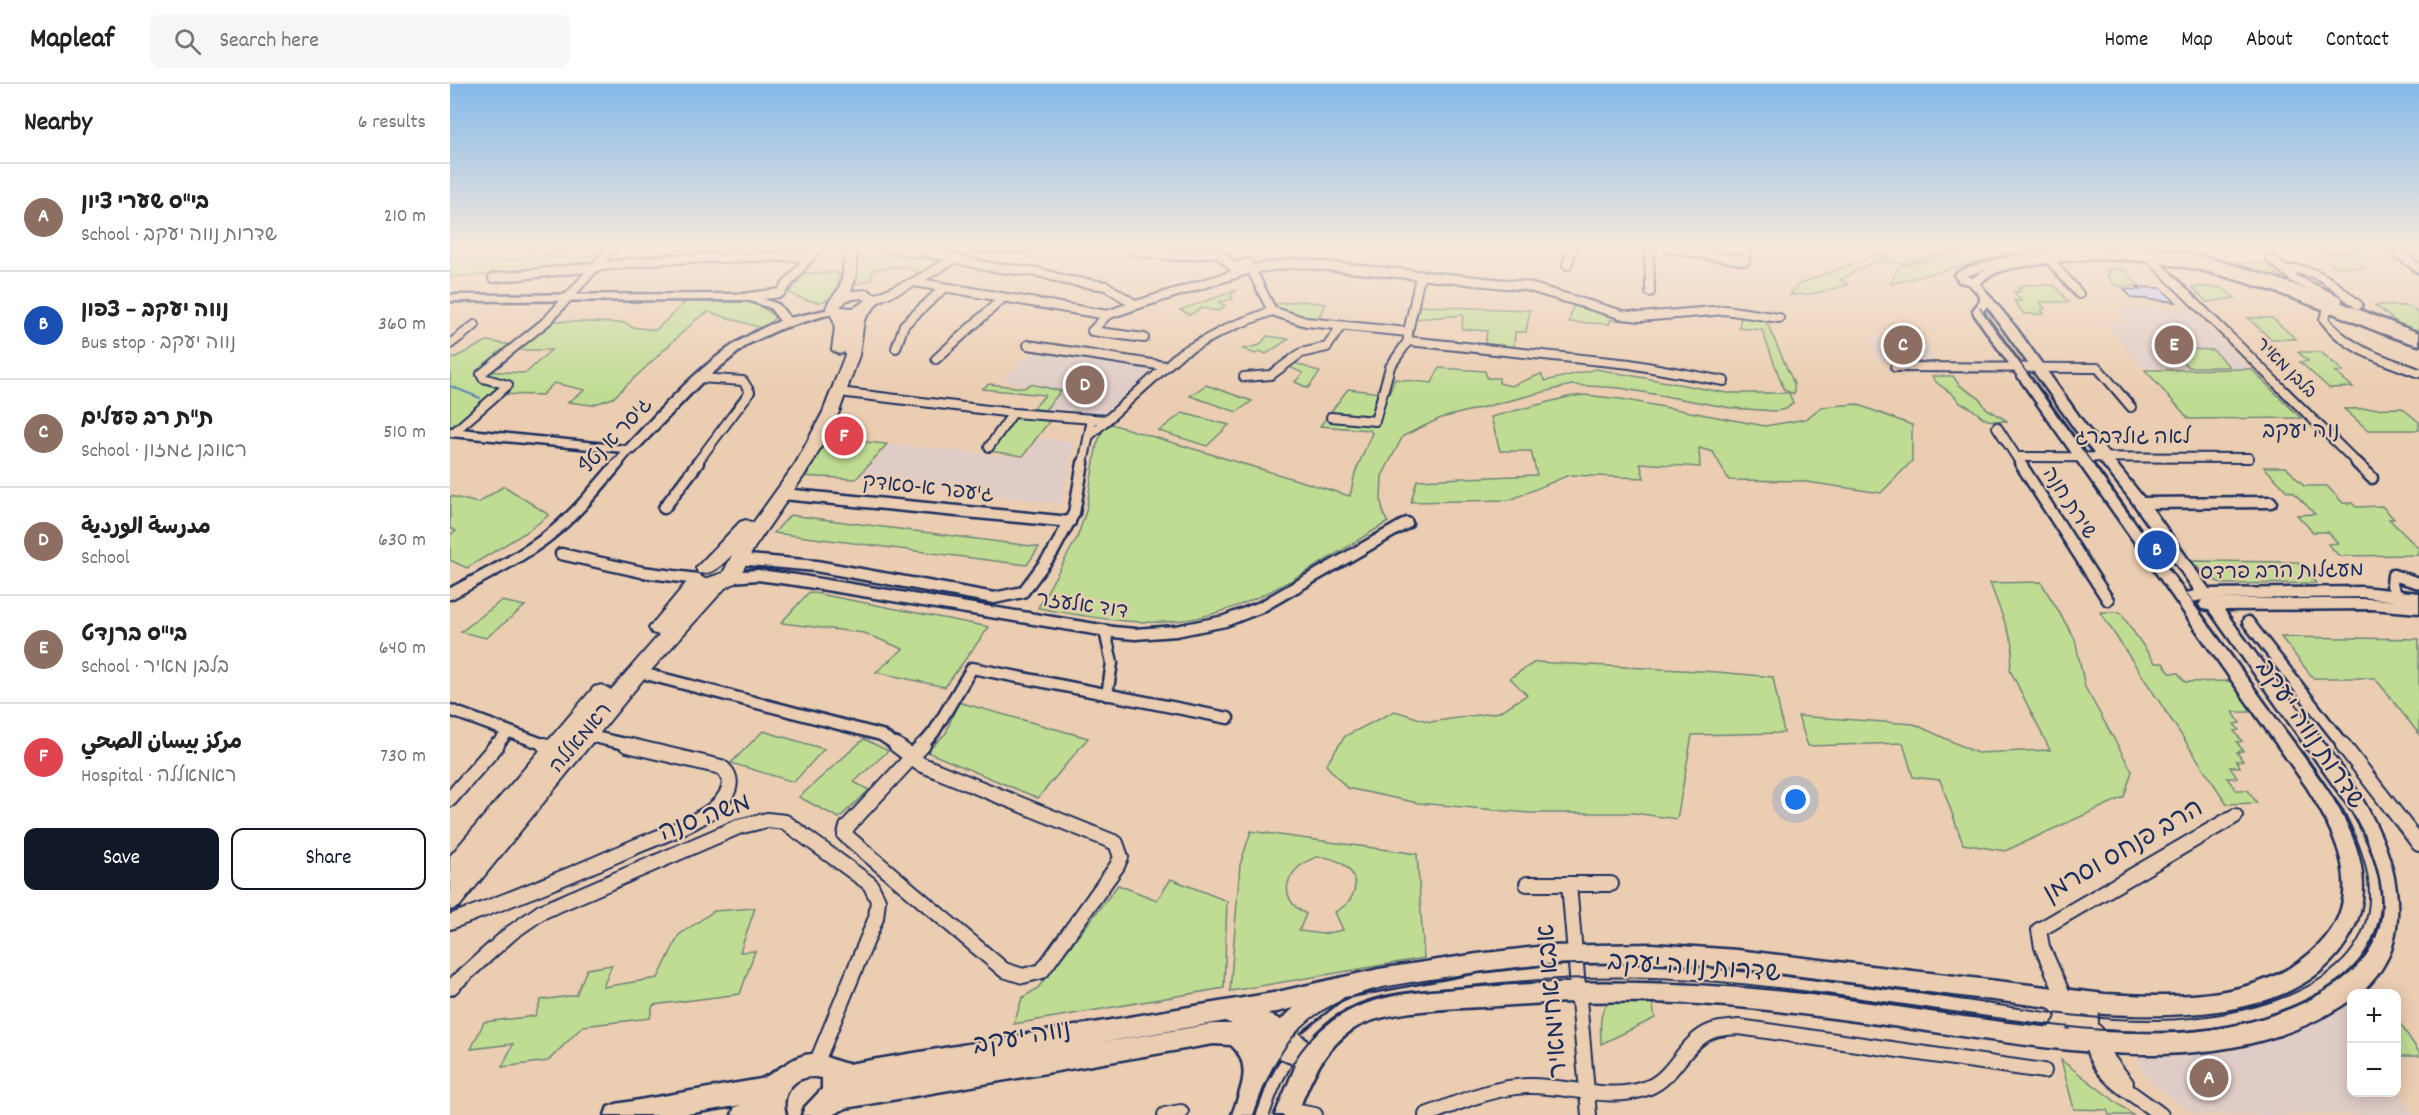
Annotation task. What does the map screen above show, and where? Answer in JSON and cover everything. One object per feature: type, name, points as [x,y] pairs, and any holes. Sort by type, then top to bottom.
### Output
[{"type":"highway","points":[[842,296],[836,306],[852,312],[867,300],[862,296]]},
{"type":"highway","name":"ראמאללה","points":[[450,899],[783,494],[804,464],[839,392],[852,355],[857,320],[867,300]]},
{"type":"highway","name":"ראמאללה","points":[[450,874],[555,749],[717,574],[736,539],[770,495],[812,420],[837,361],[842,322],[836,306]]},
{"type":"street","points":[[450,298],[561,296]]},
{"type":"street","points":[[455,435],[508,385],[483,378],[481,374],[548,320],[568,296]]},
{"type":"street","points":[[588,296],[755,296]]},
{"type":"street","points":[[867,300],[877,296]]},
{"type":"street","points":[[896,348],[904,325],[935,296]]},
{"type":"street","points":[[991,296],[1107,315]]},
{"type":"street","points":[[1123,296],[1136,304]]},
{"type":"street","points":[[1144,338],[1092,331],[1107,315],[1162,296]]},
{"type":"street","points":[[1265,296],[1272,311]]},
{"type":"street","points":[[1331,417],[1375,421],[1390,367],[1408,336],[1416,296]]},
{"type":"street","points":[[1560,296],[1623,315],[1640,317],[1725,310],[1779,318]]},
{"type":"street","points":[[1985,296],[1985,302],[1978,312],[2181,599]]},
{"type":"street","points":[[1985,296],[2075,422],[2141,503],[2289,710],[2316,709]]},
{"type":"street","name":"בלבן מאיר","points":[[2189,296],[2372,478]]},
{"type":"street","points":[[2297,296],[2419,337]]},
{"type":"street","points":[[2332,296],[2338,301],[2330,307],[2324,319],[2326,323],[2351,345],[2419,373]]},
{"type":"street","points":[[2346,296],[2358,305]]},
{"type":"street","points":[[748,297],[774,306],[788,323]]},
{"type":"street","points":[[936,359],[1002,298]]},
{"type":"street","name":"ג'סר א נטף","points":[[450,594],[537,544],[559,527],[629,450],[700,378],[745,341],[836,306]]},
{"type":"street","points":[[2330,307],[2419,342]]},
{"type":"street","points":[[1089,436],[1176,357],[1222,329],[1272,311],[1306,322],[1630,364],[1724,381]]},
{"type":"street","points":[[450,344],[475,325]]},
{"type":"street","points":[[1244,377],[1271,375],[1301,353],[1327,347],[1341,326]]},
{"type":"street","points":[[1028,345],[1165,366]]},
{"type":"street","points":[[1895,367],[2098,368],[2131,407]]},
{"type":"street","points":[[664,508],[750,392],[742,381],[700,378]]},
{"type":"street","points":[[839,392],[1013,413],[1107,420]]},
{"type":"street","points":[[989,447],[1013,413]]},
{"type":"street","points":[[561,554],[642,572],[717,574],[816,566],[994,598],[1005,597],[1023,592],[1053,552],[1070,522],[1074,513],[1092,419]]},
{"type":"street","name":"שירת חנה","points":[[1997,426],[2108,600]]},
{"type":"street","points":[[455,435],[629,450]]},
{"type":"street","name":"לאה גולדברג","points":[[2017,457],[2249,458]]},
{"type":"street","name":"ג'עפר א-סאדק","points":[[783,494],[1070,522]]},
{"type":"street","points":[[2141,503],[2271,502]]},
{"type":"street","name":"דוד אלעזר","points":[[717,574],[796,579],[1105,631],[1135,634],[1176,632],[1203,627],[1261,608],[1407,523]]},
{"type":"street","points":[[2419,583],[2393,575],[2392,585],[2399,600],[2419,608]]},
{"type":"street","points":[[2399,600],[2419,598]]},
{"type":"street","name":"מעגלות הרב פרדס","points":[[2181,599],[2399,600]]},
{"type":"street","name":"שדרות נווה יעקב","points":[[2094,1003],[2145,1007],[2187,1005],[2237,998],[2268,988],[2297,976],[2330,949],[2347,923],[2353,905],[2352,871],[2347,852],[2327,804],[2181,599]]},
{"type":"street","points":[[2248,622],[2419,844]]},
{"type":"street","points":[[1105,631],[1113,653],[1107,695]]},
{"type":"street","points":[[638,672],[881,735],[912,756],[920,764],[1116,843],[1121,857],[1117,866],[1042,971],[1028,978],[1016,976],[1004,969],[845,835],[847,827],[912,756],[934,732],[972,668],[1228,718]]},
{"type":"street","points":[[450,710],[555,749]]},
{"type":"street","name":"שדרות נווה יעקב","points":[[1287,1112],[1310,1059],[1324,1040],[1338,1027],[1359,1015],[1385,1006],[1576,992],[1672,992],[1739,997],[2050,1037],[2204,1042],[2270,1029],[2309,1013],[2351,989],[2368,973],[2379,958],[2389,932],[2392,915],[2390,878],[2384,857],[2358,806],[2289,710]]},
{"type":"street","points":[[450,799],[508,732]]},
{"type":"street","points":[[450,922],[558,881],[689,823],[712,810],[726,796],[732,781],[728,772],[721,767],[585,735]]},
{"type":"street","name":"הרב פנחס וסרמן","points":[[2060,1003],[2042,947],[2039,930],[2235,816]]},
{"type":"street","name":"משה סנה","points":[[450,988],[511,933],[541,912],[738,827],[767,820],[785,822],[870,884],[878,894],[876,918],[824,1068]]},
{"type":"street","points":[[1527,884],[1611,884]]},
{"type":"street","name":"אבא אחימאיר","points":[[1569,884],[1576,992],[1588,1115]]},
{"type":"street","name":"שדרות נווה יעקב","points":[[1196,1015],[1282,1002],[1359,983],[1486,962],[1573,954],[1662,954],[1737,959],[2060,1003]]},
{"type":"street","name":"שדרות נווה יעקב","points":[[1279,1039],[1318,1004],[1336,992],[1359,983]]},
{"type":"street","points":[[2060,1003],[2094,1003],[2097,1038],[2095,1058],[2101,1067],[2161,1115]]},
{"type":"street","points":[[2060,1003],[2097,1038]]},
{"type":"street","points":[[2050,1037],[2060,1026],[2060,1003]]},
{"type":"street","points":[[1196,1015],[1245,1016],[1267,1023],[1279,1039],[1310,1059]]},
{"type":"street","name":"נווה יעקב","points":[[824,1068],[848,1076],[1196,1015]]},
{"type":"street","points":[[1425,1115],[1527,1086],[1586,1090],[1646,1089],[1664,1078],[1698,1039],[1710,1031],[1739,1027],[2044,1071]]},
{"type":"street","name":"נווה יעקב","points":[[817,1111],[844,1097],[1161,1042],[1213,1034],[1234,1034]]},
{"type":"street","points":[[1234,1034],[1279,1039]]},
{"type":"street","points":[[1234,1034],[1253,1054],[1256,1065],[1254,1082],[1244,1115]]},
{"type":"street","points":[[1254,1082],[1279,1039]]},
{"type":"street","points":[[616,1115],[762,1090],[782,1081],[800,1067],[824,1068],[833,1089],[817,1111]]},
{"type":"street","points":[[775,1115],[772,1110],[772,1100],[782,1081]]},
{"type":"street","points":[[1287,1112],[1315,1115]]},
{"type":"street","points":[[743,1115],[756,1113],[775,1115]]},
{"type":"shaded area","points":[[2116,308],[2187,308],[2248,368],[2144,368],[2103,322],[2128,322]]},
{"type":"shaded area","points":[[1868,338],[1922,338],[1936,363],[1880,362]]},
{"type":"shaded area","points":[[1033,350],[1155,368],[1115,416],[1041,408],[1057,390],[1002,381]]},
{"type":"shaded area","points":[[1040,438],[1074,442],[1061,504],[859,479],[890,444],[1025,458]]},
{"type":"shaded area","points":[[2347,1001],[2347,1097],[2401,1097],[2401,1095],[2414,1115],[2292,1115],[2270,1075],[2291,1115],[2196,1115],[2152,1083],[2138,1064],[2138,1058],[2146,1053],[2230,1052],[2290,1035]]},
{"type":"green space","points":[[797,296],[832,296],[830,299],[816,302]]},
{"type":"green space","points":[[1220,296],[1232,296],[1233,299],[1219,302],[1225,306],[1218,311],[1201,308],[1190,315],[1180,310]]},
{"type":"green space","points":[[2017,296],[2064,296],[2069,302],[2040,302],[2045,309],[2041,310],[2044,314],[2024,314],[2014,301],[2021,301]]},
{"type":"green space","points":[[2201,296],[2235,298],[2207,302]]},
{"type":"green space","points":[[696,299],[728,299],[748,302],[775,317],[762,328],[708,312],[698,318],[613,398],[592,405],[568,402],[585,390],[554,383],[542,395],[495,394],[453,428],[450,427],[450,360],[487,341],[512,345],[477,371],[526,373],[551,350],[515,350],[551,321],[626,323],[631,327],[656,330],[684,303]]},
{"type":"green space","points":[[1302,301],[1326,304],[1316,321],[1277,309],[1276,304]]},
{"type":"green space","points":[[1576,303],[1629,318],[1629,321],[1610,320],[1609,324],[1569,322]]},
{"type":"green space","points":[[2375,305],[2409,306],[2419,314],[2419,332],[2400,325]]},
{"type":"green space","points":[[1419,306],[1530,310],[1526,332],[1515,332],[1514,347],[1485,344],[1487,331],[1462,329],[1463,315],[1416,319]]},
{"type":"green space","points":[[1741,315],[1760,318],[1767,323],[1794,384],[1794,394],[1784,390],[1762,330],[1739,328]]},
{"type":"green space","points":[[2248,318],[2272,318],[2296,339],[2271,339]]},
{"type":"green space","points":[[1267,336],[1289,339],[1266,354],[1260,351],[1255,354],[1243,349],[1260,345]]},
{"type":"green space","points":[[2187,349],[2213,350],[2230,367],[2188,367],[2176,354],[2190,354]]},
{"type":"green space","points":[[2298,352],[2321,352],[2343,371],[2335,372],[2353,387],[2329,388],[2300,362],[2308,361]]},
{"type":"green space","points":[[1292,362],[1320,372],[1308,388],[1295,382],[1303,373],[1287,366]]},
{"type":"green space","points":[[1439,368],[1485,371],[1487,378],[1499,378],[1499,383],[1511,386],[1541,374],[1545,381],[1596,369],[1727,393],[1789,393],[1793,403],[1786,409],[1775,411],[1731,408],[1620,388],[1571,385],[1441,418],[1403,436],[1382,476],[1381,501],[1384,516],[1388,522],[1282,586],[1225,610],[1195,618],[1165,622],[1117,620],[1038,608],[1077,538],[1086,511],[1097,444],[1103,430],[1111,424],[1350,496],[1355,473],[1372,433],[1369,430],[1320,426],[1348,389],[1389,394],[1395,379],[1432,383]]},
{"type":"green space","points":[[2251,369],[2301,418],[2189,419],[2145,370]]},
{"type":"green space","points":[[1932,376],[1953,376],[1959,385],[1979,398],[1986,408],[2007,421],[1984,418],[1973,409],[1960,403]]},
{"type":"green space","points":[[989,384],[1024,388],[1030,384],[1061,391],[1045,410],[1033,409],[1045,395],[982,389]]},
{"type":"green space","points":[[1206,385],[1252,401],[1237,412],[1190,396]]},
{"type":"green space","points":[[1584,395],[1621,399],[1765,426],[1806,419],[1821,407],[1856,404],[1912,425],[1912,461],[1881,493],[1800,481],[1729,480],[1713,452],[1699,448],[1700,467],[1640,463],[1644,478],[1569,475],[1510,500],[1411,502],[1417,480],[1537,475],[1531,451],[1500,451],[1491,417]]},
{"type":"green space","points":[[2402,408],[2419,422],[2419,430],[2368,430],[2344,409]]},
{"type":"green space","points":[[1182,413],[1229,425],[1207,446],[1159,431]]},
{"type":"green space","points":[[1017,416],[1051,419],[1023,456],[988,451]]},
{"type":"green space","points":[[826,438],[887,444],[856,479],[802,476]]},
{"type":"green space","points":[[2264,467],[2286,467],[2304,486],[2327,486],[2343,503],[2352,503],[2356,507],[2382,506],[2394,519],[2389,519],[2419,549],[2419,555],[2339,556],[2328,544],[2338,543],[2328,532],[2313,532],[2297,515],[2315,514],[2293,492],[2287,491]]},
{"type":"green space","points":[[504,486],[549,515],[528,531],[467,568],[450,560],[450,535],[456,531],[450,528],[450,496],[478,503]]},
{"type":"green space","points":[[790,515],[1039,547],[1027,565],[774,533]]},
{"type":"green space","points":[[2192,561],[2298,562],[2316,583],[2224,584],[2206,577]]},
{"type":"green space","points":[[2041,582],[2075,639],[2085,687],[2132,771],[2124,797],[2005,851],[1963,844],[1940,780],[1913,777],[1903,743],[1808,746],[1798,716],[1914,724],[1977,753],[2050,750],[2010,670],[2013,644],[1990,583]]},
{"type":"green space","points":[[809,592],[989,627],[945,687],[876,672],[903,649],[864,633],[781,623]]},
{"type":"green space","points":[[501,601],[525,606],[486,638],[461,632]]},
{"type":"green space","points":[[2100,612],[2120,612],[2155,663],[2163,663],[2170,673],[2178,673],[2185,682],[2232,681],[2255,712],[2233,712],[2240,723],[2234,724],[2239,730],[2234,731],[2242,741],[2237,742],[2243,751],[2237,752],[2243,761],[2236,761],[2240,767],[2230,767],[2237,778],[2227,778],[2236,790],[2248,790],[2257,803],[2227,804]]},
{"type":"green space","points":[[2281,637],[2419,639],[2419,734],[2375,678],[2313,678]]},
{"type":"green space","points":[[1535,662],[1773,677],[1784,733],[1692,735],[1677,819],[1634,813],[1529,813],[1418,803],[1347,788],[1326,765],[1345,736],[1395,711],[1430,722],[1499,712],[1527,695],[1510,678]]},
{"type":"green space","points":[[958,702],[1088,738],[1038,798],[927,752],[946,733]]},
{"type":"green space","points":[[763,731],[824,749],[794,782],[731,763]]},
{"type":"green space","points":[[864,739],[888,751],[854,782],[869,790],[839,818],[799,797]]},
{"type":"green space","points":[[1251,831],[1417,854],[1424,958],[1230,991],[1240,865]],"holes":[[[1317,857],[1340,862],[1348,869],[1355,886],[1353,895],[1335,912],[1343,930],[1323,934],[1299,931],[1306,914],[1290,899],[1288,883],[1298,868],[1307,862]]]},
{"type":"green space","points":[[1171,879],[1227,901],[1224,988],[1014,1024],[1022,998],[1038,988],[1118,885],[1157,900]]},
{"type":"green space","points":[[755,908],[740,952],[755,951],[740,994],[653,1005],[650,1018],[583,1026],[548,1061],[502,1067],[513,1044],[471,1049],[484,1022],[535,1016],[541,1000],[576,995],[587,969],[612,965],[603,987],[658,978],[679,935],[714,911]]},
{"type":"green space","points":[[1612,1000],[1652,1000],[1655,1018],[1601,1044],[1602,1014]]},
{"type":"green space","points":[[2401,1025],[2419,1052],[2419,1056],[2401,1056]]},
{"type":"green space","points":[[2061,1060],[2133,1115],[2109,1115],[2107,1110],[2074,1109]]},
{"type":"building","points":[[2130,296],[2169,296],[2176,302]]},
{"type":"waterway","points":[[450,386],[480,398]]},
{"type":"tram line","points":[[1980,308],[2297,746]]},
{"type":"tram line","points":[[1254,1115],[1269,1075],[1283,1050],[1300,1029],[1326,1009],[1358,995],[1392,986],[1510,969],[1622,964],[1710,968],[1843,983],[2072,1015],[2129,1020],[2157,1020],[2221,1014],[2290,995],[2320,979],[2345,958],[2362,931],[2369,899],[2365,864],[2358,842],[2343,810],[2296,745]]},
{"type":"tram line","points":[[1270,1115],[1297,1056],[1318,1031],[1345,1012],[1372,1001],[1401,994],[1491,984],[1584,978],[1677,979],[1778,988],[2011,1020],[2106,1030],[2177,1032],[2240,1023],[2273,1014],[2305,1001],[2334,984],[2358,962],[2374,936],[2381,904],[2374,859],[2364,834]]},
{"type":"place","name":"ת\"ת רב פעלים","points":[[1903,345]]},
{"type":"place","name":"בי\"ס ברנדט","points":[[2174,345]]},
{"type":"place","name":"مدرسة الوردية","points":[[1085,385]]},
{"type":"place","name":"مركز بيسان الصحي","points":[[844,436]]},
{"type":"place","name":"נווה יעקב – צפון","points":[[2157,550]]},
{"type":"place","name":"בי\"ס שערי ציון","points":[[2209,1078]]},
{"type":"district","name":"נוה יעקב","points":[[2301,432]]}]
